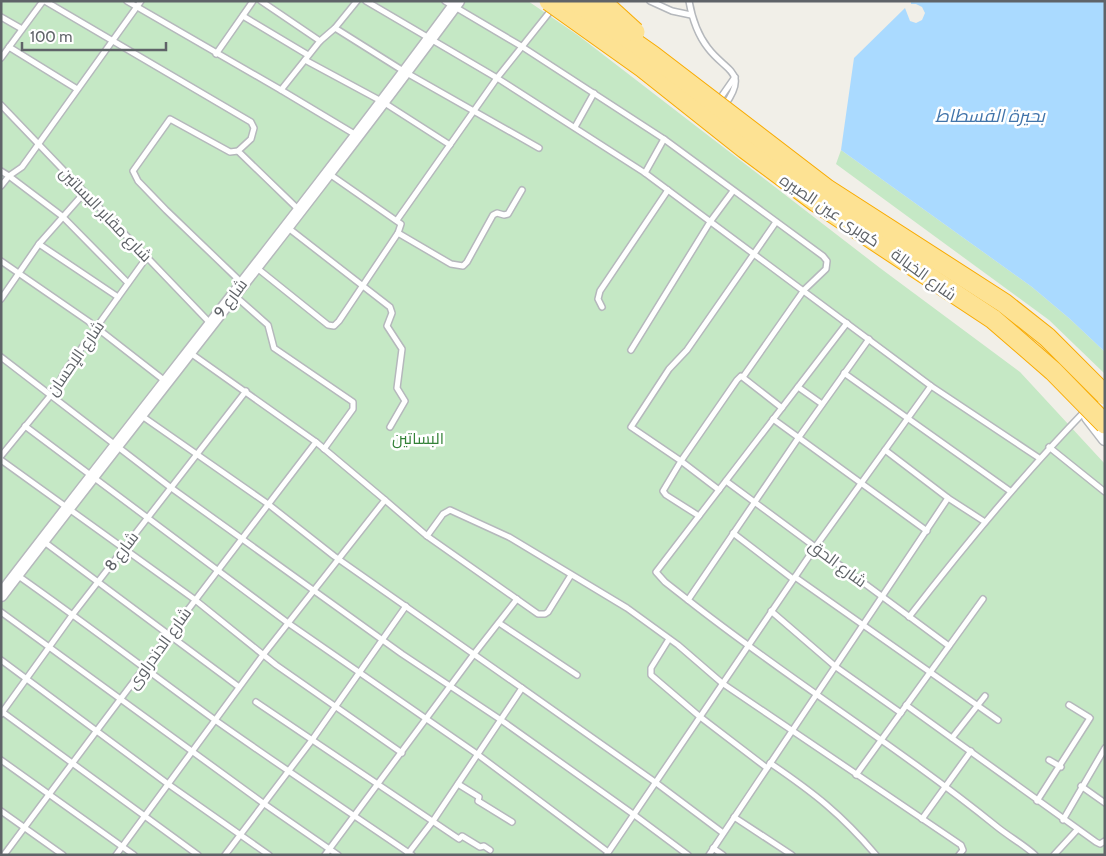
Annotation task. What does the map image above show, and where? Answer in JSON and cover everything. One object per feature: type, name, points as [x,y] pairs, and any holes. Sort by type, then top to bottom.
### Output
[{"type":"highway","name":"كوبرى عين الصيره","points":[[549,1],[643,68],[745,150],[816,202],[993,319],[1053,371],[1105,424]]},
{"type":"highway","name":"كوبرى عين الصيره","points":[[576,1],[652,55],[828,189],[1004,303],[1047,337],[1105,394]]},
{"type":"highway","points":[[601,5],[634,30],[652,55]]},
{"type":"street","name":"شارع الخيالة","points":[[557,1],[774,165],[1007,335],[1036,360],[1084,412],[1105,439]]},
{"type":"street","name":"شارع الخيالة","points":[[587,1],[601,5],[785,151],[1016,322],[1078,376],[1105,406]]},
{"type":"street","name":"شارع 9","points":[[1,594],[383,102],[431,38],[453,3]]},
{"type":"street","points":[[708,114],[722,102]]},
{"type":"lane","points":[[1,58],[44,1],[251,122],[254,128],[251,139],[238,151],[230,152],[170,118],[135,165],[133,171],[138,181],[166,210],[242,283]]},
{"type":"lane","points":[[127,1],[356,135]]},
{"type":"lane","points":[[1,186],[9,176],[22,167],[141,1]]},
{"type":"lane","points":[[216,54],[254,1]]},
{"type":"lane","points":[[261,1],[320,41]]},
{"type":"lane","points":[[281,90],[320,41],[335,28],[357,1]]},
{"type":"lane","points":[[366,1],[497,78],[645,172],[931,386],[1039,458]]},
{"type":"lane","points":[[397,220],[497,78],[557,1]]},
{"type":"lane","points":[[650,1],[672,11],[692,15]]},
{"type":"lane","points":[[689,1],[698,33],[709,50],[731,69],[735,77],[734,93],[722,102]]},
{"type":"lane","points":[[453,3],[664,139],[813,248],[827,261],[826,269],[804,290],[743,377],[740,376],[737,380],[681,461],[663,491],[699,516]]},
{"type":"lane","points":[[243,16],[307,58],[383,102],[450,145]]},
{"type":"lane","points":[[1,17],[22,29]]},
{"type":"lane","points":[[335,28],[405,72],[539,148]]},
{"type":"lane","points":[[9,47],[77,89]]},
{"type":"lane","points":[[722,102],[735,77]]},
{"type":"lane","points":[[575,127],[594,93]]},
{"type":"lane","name":"شارع مقابر البساتين","points":[[1,106],[210,323]]},
{"type":"lane","points":[[645,172],[664,139]]},
{"type":"lane","points":[[238,151],[300,210]]},
{"type":"lane","points":[[1,171],[62,216],[128,283]]},
{"type":"lane","points":[[255,266],[331,326],[339,321],[398,233],[401,224],[328,173]]},
{"type":"lane","points":[[398,233],[451,264],[463,266],[493,215],[497,213],[508,214],[522,190]]},
{"type":"lane","points":[[602,306],[598,299],[600,291],[668,190]]},
{"type":"lane","points":[[630,350],[710,222],[733,190]]},
{"type":"lane","points":[[1,299],[39,244],[84,192]]},
{"type":"lane","points":[[719,490],[681,461],[632,429],[632,426],[669,369],[687,350],[776,222]]},
{"type":"lane","points":[[286,227],[364,285],[390,307],[392,313],[387,326],[402,349],[396,388],[405,401],[390,427]]},
{"type":"lane","points":[[39,244],[118,298]]},
{"type":"lane","name":"شارع الإحسان","points":[[1,458],[50,394],[147,257]]},
{"type":"lane","points":[[1,261],[96,328],[165,382]]},
{"type":"lane","points":[[233,294],[268,325],[274,348],[353,402],[353,409],[324,449]]},
{"type":"lane","points":[[847,323],[656,572],[665,582],[747,647],[947,786],[1035,855]]},
{"type":"lane","points":[[688,600],[799,437],[869,339]]},
{"type":"lane","points":[[188,352],[316,442],[427,536],[497,588],[538,614],[545,614],[571,575]]},
{"type":"lane","points":[[1,357],[170,487],[242,537],[313,590],[501,720],[688,855]]},
{"type":"lane","points":[[844,373],[1010,491]]},
{"type":"lane","points":[[743,377],[782,408]]},
{"type":"lane","points":[[25,426],[288,622],[478,754],[607,853],[698,716],[816,546],[931,386]]},
{"type":"lane","points":[[798,388],[822,404]]},
{"type":"lane","name":"شارع 8","points":[[2,712],[122,549],[246,391]]},
{"type":"lane","points":[[909,617],[1010,491],[1049,447],[1084,412]]},
{"type":"lane","points":[[140,414],[268,504],[338,558],[655,782],[723,833]]},
{"type":"lane","points":[[773,419],[927,531]]},
{"type":"lane","name":"شارع الدندراوى","points":[[4,855],[98,732],[194,599],[316,442]]},
{"type":"lane","points":[[1049,447],[1105,492]]},
{"type":"lane","points":[[885,450],[948,498],[985,522]]},
{"type":"lane","points":[[1,458],[122,549],[194,599],[263,655],[402,753]]},
{"type":"lane","name":"شارع الحق","points":[[726,481],[949,646]]},
{"type":"lane","points":[[708,855],[948,498]]},
{"type":"lane","points":[[116,855],[214,719],[385,500]]},
{"type":"lane","points":[[427,536],[443,514],[450,510],[509,537],[627,608],[669,639],[722,684],[962,846],[963,850],[959,855]]},
{"type":"lane","points":[[733,533],[794,578],[998,720]]},
{"type":"lane","points":[[42,540],[239,687]]},
{"type":"lane","points":[[16,575],[73,614],[214,719],[409,854],[522,688]]},
{"type":"lane","points":[[325,855],[517,599]]},
{"type":"lane","points":[[856,775],[983,599]]},
{"type":"lane","points":[[225,855],[312,740],[406,606]]},
{"type":"lane","points":[[771,611],[836,666],[901,713]]},
{"type":"lane","points":[[1,612],[192,752],[338,855]]},
{"type":"lane","points":[[499,623],[577,675]]},
{"type":"lane","points":[[669,639],[650,668],[650,673],[698,716],[768,766],[817,795],[833,809],[876,855]]},
{"type":"lane","points":[[1,660],[168,784],[269,855]]},
{"type":"lane","points":[[952,738],[985,696]]},
{"type":"lane","points":[[256,702],[459,840],[462,836],[480,847],[484,846],[490,850]]},
{"type":"lane","points":[[1038,801],[1090,718],[1069,705]]},
{"type":"lane","points":[[906,706],[971,751],[1077,830],[1098,844],[1105,841]]},
{"type":"lane","points":[[2,712],[198,855]]},
{"type":"lane","points":[[1064,820],[1104,750]]},
{"type":"lane","points":[[922,819],[971,751]]},
{"type":"lane","points":[[1,760],[134,855]]},
{"type":"lane","points":[[1049,760],[1061,767]]},
{"type":"lane","points":[[458,784],[479,797],[478,801],[512,822]]},
{"type":"lane","points":[[1082,786],[1105,802]]},
{"type":"lane","points":[[1,811],[63,855]]},
{"type":"lane","points":[[734,817],[792,855]]},
{"type":"lane","points":[[1054,855],[1077,830]]},
{"type":"lane","points":[[713,848],[723,855]]},
{"type":"green space","name":"البساتين","points":[[1,1],[528,1],[579,36],[880,268],[1020,372],[1105,464],[1105,855],[1,855]]},
{"type":"green space","points":[[841,150],[1032,287],[1070,319],[1105,352],[1105,374],[1049,320],[836,164]]},
{"type":"water","name":"بحيرة الفسطاط","points":[[911,1],[1105,1],[1105,352],[1032,287],[841,150],[854,58],[905,8],[910,21],[916,23],[922,20],[925,13],[922,7],[911,4]]}]
